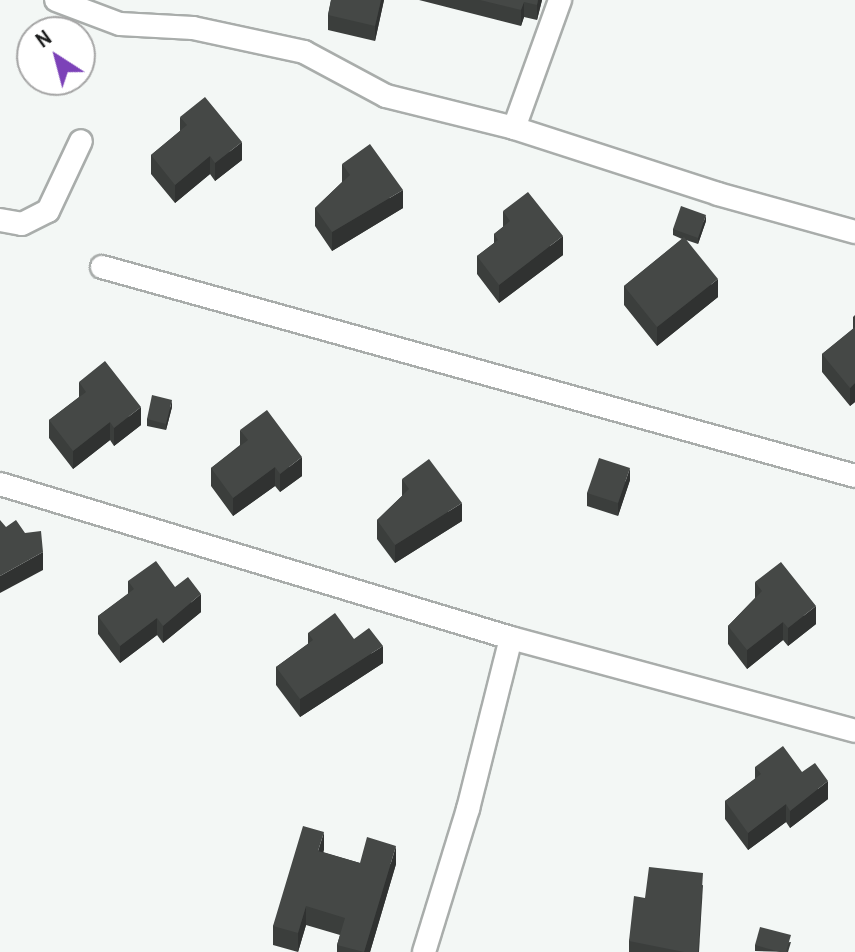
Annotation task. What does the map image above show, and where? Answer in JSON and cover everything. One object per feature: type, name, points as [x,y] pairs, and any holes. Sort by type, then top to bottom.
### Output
[{"type":"street","points":[[56,0],[120,24],[193,28],[304,52],[386,96],[514,128],[855,232]]},
{"type":"street","points":[[514,128],[560,0]]},
{"type":"street","points":[[0,220],[22,224],[48,211],[81,141]]},
{"type":"street","points":[[102,267],[855,476]]},
{"type":"street","points":[[0,484],[511,638],[855,731]]},
{"type":"street","points":[[424,952],[511,638]]},
{"type":"building","points":[[331,0],[381,0],[375,26],[328,15]]},
{"type":"building","points":[[480,0],[538,0],[537,5],[524,2],[521,10]]},
{"type":"building","points":[[205,97],[242,142],[215,163],[210,156],[175,185],[151,155],[187,125],[180,117]]},
{"type":"building","points":[[370,144],[403,190],[332,232],[315,208],[350,175],[342,164]]},
{"type":"building","points":[[528,192],[563,236],[499,285],[477,256],[498,240],[494,234],[510,221],[503,211]]},
{"type":"building","points":[[681,206],[706,215],[698,238],[673,229]]},
{"type":"building","points":[[684,237],[718,279],[657,327],[624,286]]},
{"type":"building","points":[[855,327],[855,383],[850,388],[822,354]]},
{"type":"building","points":[[105,361],[141,407],[114,428],[110,422],[73,451],[49,420],[86,392],[79,382]]},
{"type":"building","points":[[152,395],[172,400],[166,424],[147,419]]},
{"type":"building","points":[[267,410],[302,457],[280,474],[275,467],[233,498],[211,468],[248,440],[240,430]]},
{"type":"building","points":[[599,458],[630,468],[618,503],[587,493]]},
{"type":"building","points":[[429,459],[462,503],[395,545],[377,520],[409,489],[402,479]]},
{"type":"building","points":[[0,520],[6,527],[16,520],[25,533],[41,531],[43,552],[0,576]]},
{"type":"building","points":[[156,561],[175,587],[188,577],[201,594],[163,626],[157,618],[120,646],[98,616],[134,589],[128,581]]},
{"type":"building","points":[[781,562],[816,606],[788,628],[783,622],[747,650],[728,626],[762,591],[755,582]]},
{"type":"building","points":[[335,613],[354,639],[369,628],[383,646],[300,699],[276,667],[313,640],[308,633]]},
{"type":"building","points":[[783,746],[802,772],[815,763],[828,781],[790,811],[786,804],[748,833],[725,801],[761,774],[755,767]]},
{"type":"building","points":[[303,826],[324,832],[318,851],[360,863],[367,837],[396,846],[364,952],[337,945],[345,918],[306,906],[298,933],[273,926]]},
{"type":"building","points":[[649,867],[703,873],[698,952],[629,941],[634,896],[645,898]]},
{"type":"building","points":[[760,927],[791,935],[786,952],[755,945]]}]
